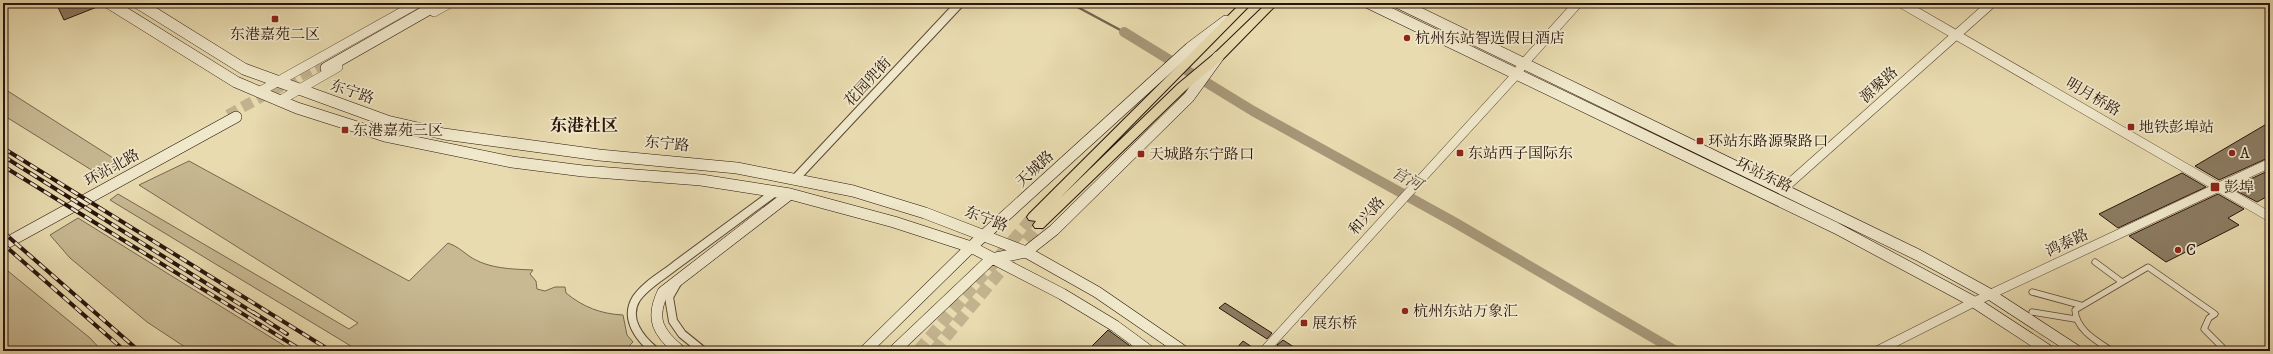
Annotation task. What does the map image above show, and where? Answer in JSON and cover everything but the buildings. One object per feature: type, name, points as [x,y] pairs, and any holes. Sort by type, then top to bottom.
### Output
[{"type":"main road","points":[[109,3],[236,82],[279,101],[332,120],[385,136],[512,162],[583,171],[701,180],[790,194],[894,222],[971,247],[991,259],[1062,294],[1115,326],[1149,351]]},
{"type":"main road","name":"东宁路","points":[[138,3],[244,69],[279,80],[300,90],[386,121],[444,134],[599,155],[729,167],[853,191],[925,213],[1026,252],[1097,292],[1183,351]]},
{"type":"main road","points":[[429,3],[324,66],[440,3]]},
{"type":"main road","name":"天城路","points":[[865,351],[971,247],[1247,3]]},
{"type":"main road","name":"天城路","points":[[991,259],[1026,252],[1054,230],[1189,88],[1207,67],[1273,3]]},
{"type":"main road","name":"环站东路","points":[[1369,3],[1836,228],[1974,302],[2049,351]]},
{"type":"main road","name":"环站东路","points":[[1399,3],[1912,252],[1991,295],[2077,351]]},
{"type":"main road","name":"天城路","points":[[1167,75],[1036,221],[1189,88],[1204,79],[1218,57]]},
{"type":"main road","name":"环站北路","points":[[3,238],[232,116],[3,245]]},
{"type":"main road","points":[[679,350],[659,328],[654,316],[656,303],[663,292],[681,277],[733,240],[790,194]]},
{"type":"main road","points":[[894,351],[991,259]]},
{"type":"street","points":[[259,92],[418,3]]},
{"type":"street","points":[[279,101],[450,3]]},
{"type":"street","name":"花园兜街","points":[[794,180],[960,3]]},
{"type":"street","name":"和兴路","points":[[1264,351],[1516,75],[1523,64],[1578,3]]},
{"type":"street","name":"明月桥路","points":[[1901,3],[1957,34],[2270,218]]},
{"type":"street","name":"源聚路","points":[[1784,189],[1992,3]]},
{"type":"street","name":"鸿泰路","points":[[1876,351],[1974,302],[2220,188],[2270,163]]},
{"type":"street","points":[[655,351],[643,341],[634,328],[633,313],[636,300],[646,288],[666,272],[774,192]]},
{"type":"street","points":[[2094,262],[2122,282]]},
{"type":"street","points":[[2112,351],[2081,327],[2075,319],[2075,310],[2080,305],[2148,267],[2215,314],[2208,318],[2204,329],[2210,337],[2226,351]]},
{"type":"street","points":[[681,277],[669,297],[673,321],[682,334],[703,351]]},
{"type":"street","points":[[2032,292],[2080,305]]},
{"type":"street","points":[[2032,312],[2075,319]]},
{"type":"shaded area","points":[[3,88],[121,163],[98,174],[3,115]]},
{"type":"shaded area","points":[[189,161],[409,281],[448,243],[484,264],[500,268],[533,270],[530,274],[536,281],[537,289],[545,291],[555,287],[565,287],[566,293],[586,306],[607,313],[623,315],[627,335],[633,342],[624,351],[359,351],[110,200],[118,194],[349,329],[358,323],[139,185]]},
{"type":"shaded area","points":[[78,218],[293,351],[191,351],[147,322],[70,258],[50,235]]},
{"type":"shaded area","points":[[3,267],[90,338],[102,351],[3,351]]},
{"type":"waterway","points":[[1070,3],[1124,32]]},
{"type":"waterway","name":"官河","points":[[1124,32],[1253,111],[1454,222],[1676,351]]},
{"type":"tunnel","points":[[228,115],[322,64]]},
{"type":"tunnel","points":[[918,351],[1033,217]]},
{"type":"tunnel","points":[[934,351],[1039,225]]},
{"type":"railway","points":[[3,148],[331,351]]},
{"type":"railway","points":[[3,156],[257,315]]},
{"type":"railway","points":[[3,166],[303,351]]},
{"type":"railway","points":[[3,232],[139,351]]},
{"type":"railway","points":[[3,244],[125,351]]},
{"type":"railway","points":[[253,312],[287,334]]},
{"type":"place","name":"东港嘉苑二区","points":[[275,19]]},
{"type":"place","name":"杭州东站智选假日酒店","points":[[1407,38]]},
{"type":"place","name":"地铁彭埠站","points":[[2131,127]]},
{"type":"place","name":"东港嘉苑三区","points":[[345,130]]},
{"type":"place","name":"环站东路源聚路口","points":[[1700,141]]},
{"type":"place","name":"东站西子国际东","points":[[1460,153]]},
{"type":"place","name":"A","points":[[2232,153]]},
{"type":"place","name":"天城路东宁路口","points":[[1141,154]]},
{"type":"place","name":"彭埠","points":[[2215,187]]},
{"type":"place","name":"C","points":[[2178,250]]},
{"type":"place","name":"杭州东站万象汇","points":[[1405,311]]},
{"type":"place","name":"展东桥","points":[[1304,323]]},
{"type":"district","name":"东港社区","points":[[584,126]]}]
